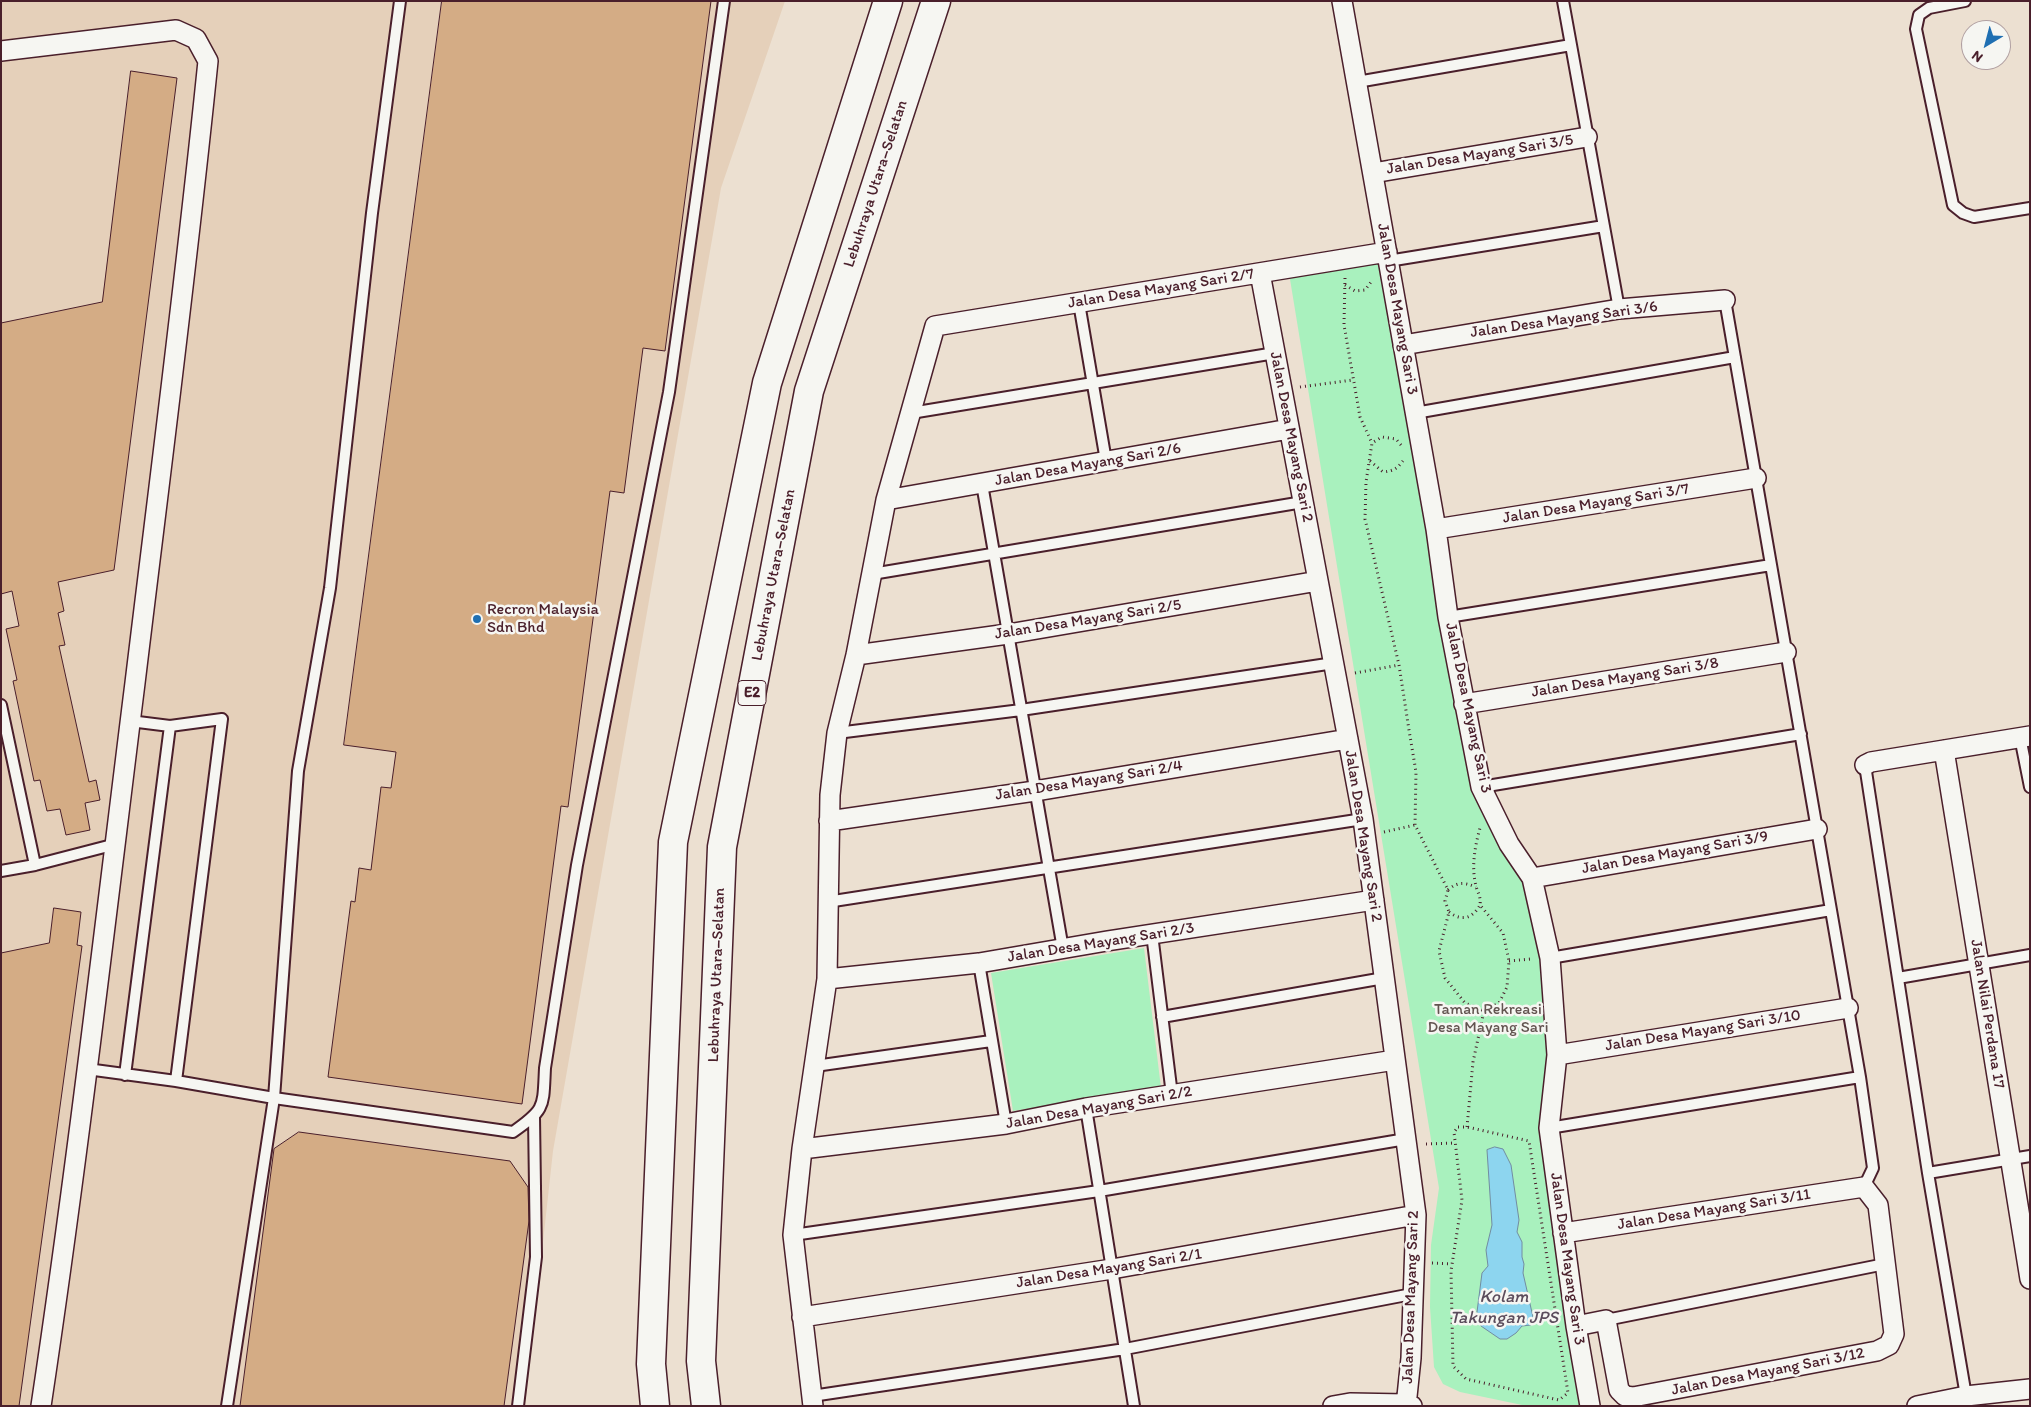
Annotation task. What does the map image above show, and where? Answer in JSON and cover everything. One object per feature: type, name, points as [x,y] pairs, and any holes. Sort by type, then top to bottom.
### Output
[{"type":"highway","points":[[656,1406],[651,1364],[673,842],[767,383],[888,1]]},
{"type":"highway","name":"Lebuhraya Utara–Selatan","points":[[706,1406],[700,1361],[722,846],[809,391],[936,1]]},
{"type":"street","name":"Jalan Desa Mayang Sari 3","points":[[1346,2],[1357,82],[1436,530],[1448,617],[1481,787],[1509,844],[1532,878],[1550,958],[1558,1055],[1549,1128],[1576,1326],[1590,1406]]},
{"type":"street","points":[[1,51],[176,30],[196,39],[208,61],[174,372],[116,844],[41,1406]]},
{"type":"street","name":"Jalan Desa Mayang Sari 3/5","points":[[1373,173],[1588,137]]},
{"type":"street","name":"Jalan Desa Mayang Sari 2/7","points":[[911,413],[935,326],[1260,272],[1388,256]]},
{"type":"street","name":"Jalan Desa Mayang Sari 2","points":[[1260,272],[1364,827],[1416,1215],[1408,1405]]},
{"type":"street","name":"Jalan Desa Mayang Sari 3/6","points":[[1404,345],[1619,309],[1725,300]]},
{"type":"street","points":[[812,1401],[794,1235],[802,1149],[827,979],[830,795],[837,733],[856,655],[886,500],[911,413]]},
{"type":"street","name":"Jalan Desa Mayang Sari 2/6","points":[[886,500],[1289,429]]},
{"type":"street","name":"Jalan Desa Mayang Sari 3/7","points":[[1436,530],[1756,478]]},
{"type":"street","name":"Jalan Desa Mayang Sari 2/5","points":[[856,655],[1008,634],[1318,581]]},
{"type":"street","name":"Jalan Desa Mayang Sari 3/8","points":[[1464,704],[1786,652]]},
{"type":"street","points":[[1865,765],[1871,762],[2025,736]]},
{"type":"street","name":"Jalan Desa Mayang Sari 2/4","points":[[829,820],[1035,791],[1348,739]]},
{"type":"street","name":"Jalan Nilai Perdana 17","points":[[1944,750],[2030,1279]]},
{"type":"street","name":"Jalan Desa Mayang Sari 3/9","points":[[1532,878],[1817,829]]},
{"type":"street","name":"Jalan Desa Mayang Sari 2/3","points":[[827,979],[979,963],[1374,900]]},
{"type":"street","name":"Jalan Desa Mayang Sari 3/10","points":[[1558,1055],[1848,1008]]},
{"type":"street","name":"Jalan Desa Mayang Sari 2/2","points":[[802,1149],[1006,1124],[1086,1108],[1395,1060]]},
{"type":"street","points":[[1864,1187],[1878,1205],[1885,1264]]},
{"type":"street","name":"Jalan Desa Mayang Sari 3/11","points":[[1563,1234],[1864,1187]]},
{"type":"street","name":"Jalan Desa Mayang Sari 2/1","points":[[802,1317],[1112,1269],[1416,1215]]},
{"type":"street","name":"Jalan Desa Mayang Sari 3/12","points":[[1606,1320],[1620,1390],[1625,1396],[1633,1397],[1877,1351],[1889,1344],[1894,1334],[1885,1264]]},
{"type":"street","points":[[1576,1326],[1606,1320]]},
{"type":"street","points":[[1917,1406],[1966,1396],[2030,1389]]},
{"type":"street","points":[[1333,1406],[1350,1403],[1408,1405]]},
{"type":"lane","points":[[227,1406],[274,1098],[298,771],[330,588],[372,213],[400,1]]},
{"type":"lane","points":[[87,1069],[513,1132],[534,1117],[544,1102],[545,1068],[577,865],[669,392],[724,1]]},
{"type":"lane","points":[[1563,1],[1619,309]]},
{"type":"lane","points":[[1965,1],[1929,8],[1919,15],[1916,29],[1953,205],[1963,213],[1974,217],[2030,208]]},
{"type":"lane","points":[[1357,82],[1571,45]]},
{"type":"lane","points":[[1388,256],[1604,226]]},
{"type":"lane","points":[[1725,300],[1860,1077],[1873,1168],[1864,1187]]},
{"type":"lane","points":[[1079,303],[1106,461]]},
{"type":"lane","points":[[911,413],[1275,354]]},
{"type":"lane","points":[[1415,413],[1735,357]]},
{"type":"lane","points":[[982,484],[1063,949]]},
{"type":"lane","points":[[872,574],[1303,502]]},
{"type":"lane","points":[[1448,617],[1771,565]]},
{"type":"lane","points":[[837,733],[1335,670]]},
{"type":"lane","points":[[1,705],[35,865]]},
{"type":"lane","points":[[130,721],[170,726],[222,719],[176,1081]]},
{"type":"lane","points":[[125,1074],[170,726]]},
{"type":"lane","points":[[1481,787],[1801,734]]},
{"type":"lane","points":[[2025,736],[2030,787]]},
{"type":"lane","points":[[1865,765],[1928,1173],[1966,1396]]},
{"type":"lane","points":[[827,902],[1049,868],[1364,827]]},
{"type":"lane","points":[[1,871],[35,865],[116,844]]},
{"type":"lane","points":[[1550,958],[1831,910]]},
{"type":"lane","points":[[1152,934],[1172,1095]]},
{"type":"lane","points":[[1898,978],[2030,955]]},
{"type":"lane","points":[[979,963],[1006,1124]]},
{"type":"lane","points":[[1162,1018],[1384,978]]},
{"type":"lane","points":[[815,1066],[992,1040]]},
{"type":"lane","points":[[1549,1128],[1860,1077]]},
{"type":"lane","points":[[1086,1108],[1134,1406]]},
{"type":"lane","points":[[518,1406],[536,1257],[534,1117]]},
{"type":"lane","points":[[794,1235],[1099,1191],[1406,1142]]},
{"type":"lane","points":[[1928,1173],[2030,1156]]},
{"type":"lane","points":[[1606,1320],[1885,1264]]},
{"type":"lane","points":[[812,1401],[1125,1349],[1412,1294]]},
{"type":"path","points":[[1346,285],[1344,325],[1360,416],[1372,444],[1366,482],[1365,519],[1399,666],[1416,772],[1415,825],[1448,890],[1445,901],[1449,912],[1439,951],[1445,978],[1464,1002],[1484,1011]]},
{"type":"path","points":[[1282,390],[1354,380]]},
{"type":"path","points":[[1372,444],[1382,437],[1396,438],[1403,448]]},
{"type":"path","points":[[1403,454],[1406,469]]},
{"type":"path","points":[[1369,461],[1383,472],[1398,468],[1403,461]]},
{"type":"path","points":[[1335,670],[1399,666]]},
{"type":"path","points":[[1449,912],[1456,917],[1465,918],[1472,916],[1480,905],[1481,895],[1476,887],[1474,852],[1481,820]]},
{"type":"path","points":[[1364,827],[1415,825]]},
{"type":"path","points":[[1448,890],[1460,883],[1468,883],[1476,887]]},
{"type":"path","points":[[1480,905],[1503,934],[1509,961],[1507,987],[1499,1003],[1484,1011]]},
{"type":"path","points":[[1467,1127],[1474,1062],[1484,1011]]},
{"type":"path","points":[[1458,1127],[1467,1127],[1529,1141],[1568,1393],[1559,1400],[1466,1379],[1453,1366],[1451,1271],[1462,1200],[1455,1143],[1454,1132],[1458,1127]]},
{"type":"path","points":[[1406,1142],[1455,1143]]},
{"type":"shaded area","points":[[1,1],[785,1],[721,188],[553,1151],[525,1406],[1,1406]]},
{"type":"green space","name":"Taman Rekreasi Desa Mayang Sari","points":[[1393,248],[1480,775],[1536,878],[1562,1010],[1544,1127],[1583,1401],[1578,1406],[1527,1406],[1460,1392],[1443,1384],[1434,1367],[1430,1307],[1431,1245],[1439,1188],[1288,267]]},
{"type":"green space","points":[[1144,948],[1161,1088],[1013,1111],[991,973]]},
{"type":"water","name":"Kolam Takungan JPS","points":[[1495,1147],[1503,1149],[1511,1165],[1519,1220],[1517,1232],[1522,1242],[1523,1273],[1533,1317],[1531,1325],[1522,1326],[1507,1339],[1500,1339],[1481,1326],[1477,1312],[1482,1273],[1488,1266],[1486,1250],[1492,1225],[1487,1150]]},
{"type":"building","name":"Recron Malaysia Sdn Bhd","points":[[442,1],[711,1],[665,351],[643,348],[624,493],[610,491],[568,807],[561,806],[522,1104],[328,1077],[351,901],[355,902],[359,868],[371,870],[381,787],[391,788],[396,752],[344,745]]},
{"type":"building","points":[[131,71],[177,78],[114,570],[58,582],[64,611],[58,613],[65,645],[59,646],[89,782],[96,780],[100,800],[85,803],[90,830],[66,835],[60,809],[47,811],[40,780],[34,781],[13,681],[17,680],[6,629],[19,626],[12,591],[1,594],[1,323],[102,302]]},
{"type":"building","points":[[54,908],[81,912],[77,945],[82,946],[19,1406],[1,1406],[1,953],[49,943]]},
{"type":"building","points":[[299,1132],[510,1161],[528,1187],[529,1221],[504,1406],[240,1406],[274,1149]]},
{"type":"place","name":"Recron Malaysia Sdn Bhd","points":[[477,619]]}]
